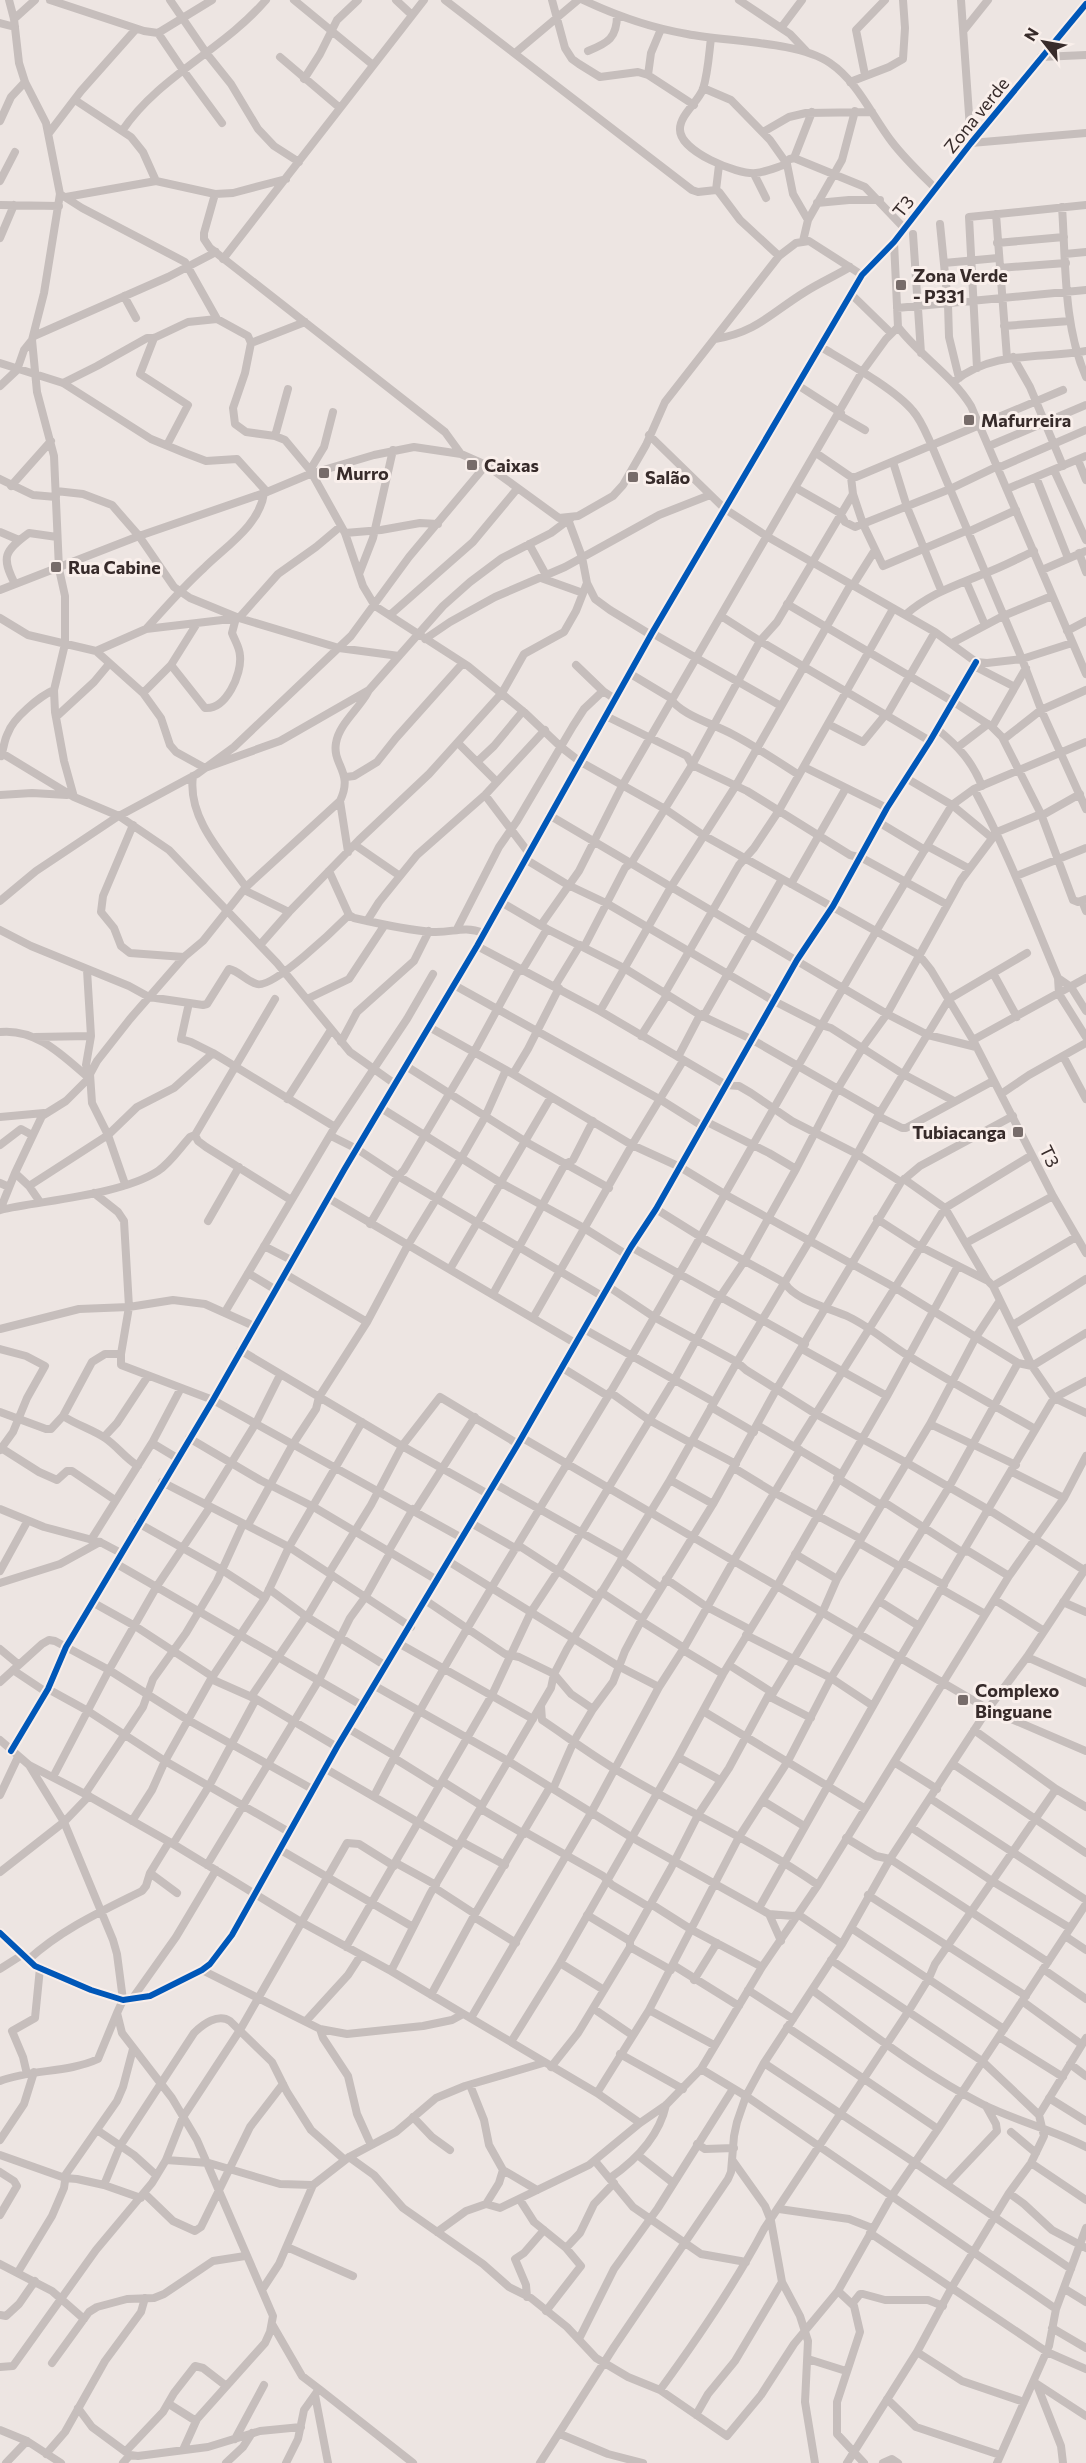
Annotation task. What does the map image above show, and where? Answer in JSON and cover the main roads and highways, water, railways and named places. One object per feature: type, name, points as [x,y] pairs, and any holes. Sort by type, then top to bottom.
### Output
[{"type":"place","name":"Zona Verde - P331","points":[[901,285]]},
{"type":"place","name":"Mafurreira","points":[[969,420]]},
{"type":"place","name":"Caixas","points":[[472,465]]},
{"type":"place","name":"Murro","points":[[324,473]]},
{"type":"place","name":"Salão","points":[[633,477]]},
{"type":"place","name":"Rua Cabine","points":[[56,567]]},
{"type":"place","name":"Tubiacanga","points":[[1018,1132]]},
{"type":"place","name":"Complexo Binguane","points":[[963,1700]]}]
